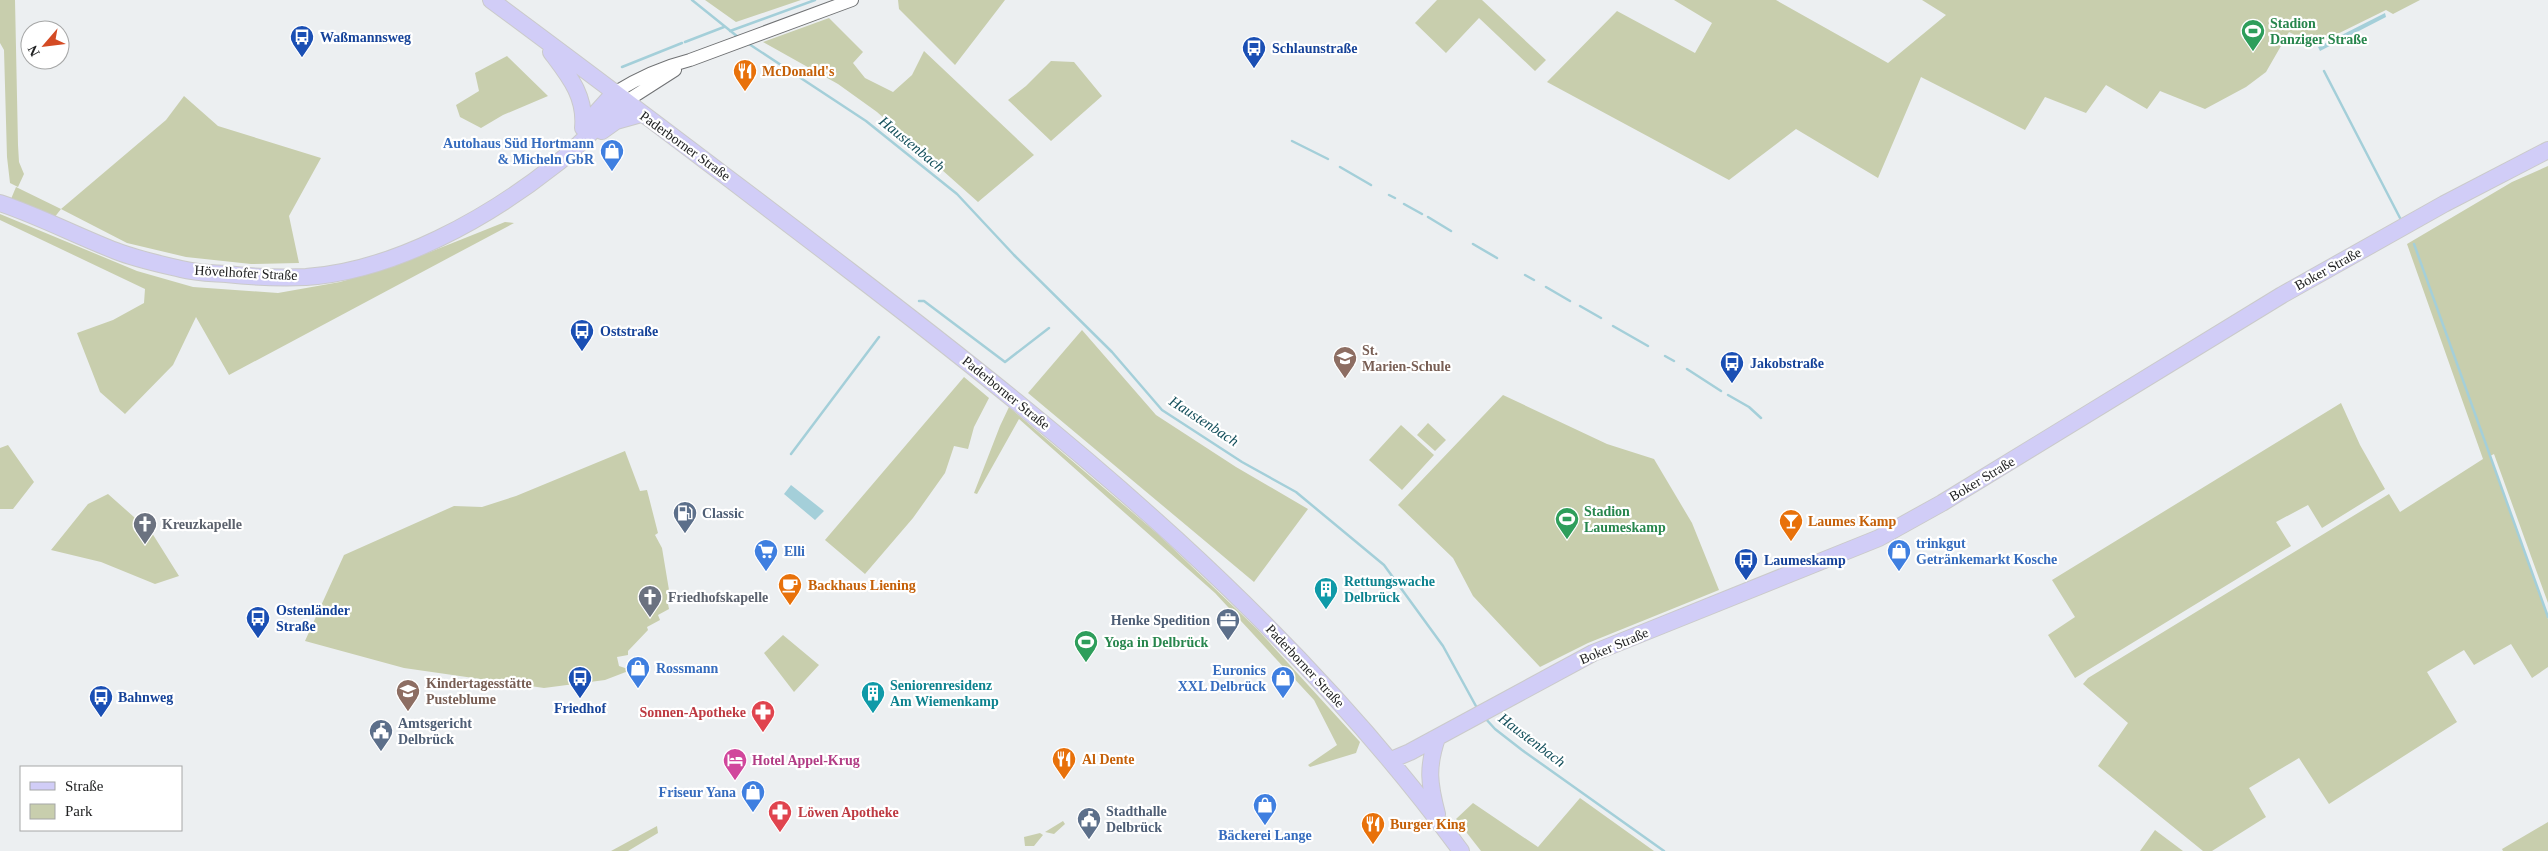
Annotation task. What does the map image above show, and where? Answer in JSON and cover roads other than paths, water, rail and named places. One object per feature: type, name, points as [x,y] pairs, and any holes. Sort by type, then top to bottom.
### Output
[{"type":"main road","name":"Paderborner Straße","points":[[492,0],[946,344],[1098,468],[1274,631],[1391,760],[1461,851]]},
{"type":"main road","points":[[541,38],[579,94],[583,106],[584,134],[616,121],[641,114]]},
{"type":"main road","name":"Hövelhofer Straße","points":[[0,203],[118,252],[184,270],[251,277],[307,277],[392,258],[442,236],[499,206],[564,158],[584,134],[607,116],[620,98]]},
{"type":"main road","name":"Boker Straße","points":[[1391,760],[1437,738],[1593,653],[1879,538],[1950,498],[2282,295],[2444,204],[2548,150]]},
{"type":"main road","points":[[1437,738],[1430,761],[1429,775],[1438,820]]},
{"type":"street","points":[[620,98],[690,60],[734,42],[852,0]]},
{"type":"water","points":[[2385,13],[2386,17],[2320,51],[2318,47]]},
{"type":"water","points":[[791,485],[824,511],[815,520],[784,494]]},
{"type":"waterway","name":"Haustenbach","points":[[692,0],[738,37]]},
{"type":"waterway","points":[[730,31],[815,0]]},
{"type":"waterway","points":[[685,42],[724,27]]},
{"type":"waterway","points":[[622,67],[682,43]]},
{"type":"waterway","name":"Haustenbach","points":[[749,44],[866,121],[957,194],[1014,255],[1112,352],[1162,410],[1242,462],[1296,492],[1384,565],[1443,646],[1477,708]]},
{"type":"waterway","points":[[2324,71],[2400,218]]},
{"type":"waterway","points":[[1292,141],[1328,159]]},
{"type":"waterway","points":[[1340,167],[1371,185]]},
{"type":"waterway","points":[[1389,195],[1395,198]]},
{"type":"waterway","points":[[1404,204],[1422,214]]},
{"type":"waterway","points":[[1428,217],[1451,231]]},
{"type":"waterway","points":[[1473,244],[1497,258]]},
{"type":"waterway","points":[[2414,244],[2548,617]]},
{"type":"waterway","points":[[1525,275],[1534,280]]},
{"type":"waterway","points":[[1546,287],[1570,301]]},
{"type":"waterway","points":[[919,301],[924,301],[1005,362],[1049,328]]},
{"type":"waterway","points":[[1580,306],[1601,318]]},
{"type":"waterway","points":[[1613,326],[1648,346]]},
{"type":"waterway","points":[[791,454],[879,337]]},
{"type":"waterway","points":[[1665,356],[1674,361]]},
{"type":"waterway","points":[[1687,369],[1721,391]]},
{"type":"waterway","points":[[1728,395],[1749,407],[1761,418]]},
{"type":"waterway","name":"Haustenbach","points":[[1485,718],[1495,729],[1522,750],[1664,851]]},
{"type":"place","name":"Stadion Danziger Straße","points":[[2253,52]]},
{"type":"place","name":"Waßmannsweg","points":[[302,58]]},
{"type":"place","name":"Schlaunstraße","points":[[1254,69]]},
{"type":"place","name":"McDonald's","points":[[745,92]]},
{"type":"place","name":"Autohaus Süd Hortmann & Micheln GbR","points":[[612,172]]},
{"type":"place","name":"Oststraße","points":[[582,352]]},
{"type":"place","name":"St. Marien-Schule","points":[[1345,379]]},
{"type":"place","name":"Jakobstraße","points":[[1732,384]]},
{"type":"place","name":"Classic","points":[[685,534]]},
{"type":"place","name":"Stadion Laumeskamp","points":[[1567,540]]},
{"type":"place","name":"Laumes Kamp","points":[[1791,542]]},
{"type":"place","name":"Kreuzkapelle","points":[[145,545]]},
{"type":"place","name":"Elli","points":[[766,572]]},
{"type":"place","name":"trinkgut Getränkemarkt Kosche","points":[[1899,572]]},
{"type":"place","name":"Laumeskamp","points":[[1746,581]]},
{"type":"place","name":"Backhaus Liening","points":[[790,606]]},
{"type":"place","name":"Rettungswache Delbrück","points":[[1326,610]]},
{"type":"place","name":"Friedhofskapelle","points":[[650,618]]},
{"type":"place","name":"Ostenländer Straße","points":[[258,639]]},
{"type":"place","name":"Henke Spedition","points":[[1228,641]]},
{"type":"place","name":"Yoga in Delbrück","points":[[1086,663]]},
{"type":"place","name":"Rossmann","points":[[638,689]]},
{"type":"place","name":"Friedhof","points":[[580,699]]},
{"type":"place","name":"Euronics XXL Delbrück","points":[[1283,699]]},
{"type":"place","name":"Kindertagesstätte Pusteblume","points":[[408,712]]},
{"type":"place","name":"Seniorenresidenz Am Wiemenkamp","points":[[873,714]]},
{"type":"place","name":"Bahnweg","points":[[101,718]]},
{"type":"place","name":"Sonnen-Apotheke","points":[[763,733]]},
{"type":"place","name":"Amtsgericht Delbrück","points":[[381,752]]},
{"type":"place","name":"Al Dente","points":[[1064,780]]},
{"type":"place","name":"Hotel Appel-Krug","points":[[735,781]]},
{"type":"place","name":"Friseur Yana","points":[[753,813]]},
{"type":"place","name":"Bäckerei Lange","points":[[1265,826]]},
{"type":"place","name":"Löwen Apotheke","points":[[780,833]]},
{"type":"place","name":"Stadthalle Delbrück","points":[[1089,840]]},
{"type":"place","name":"Burger King","points":[[1373,845]]}]
